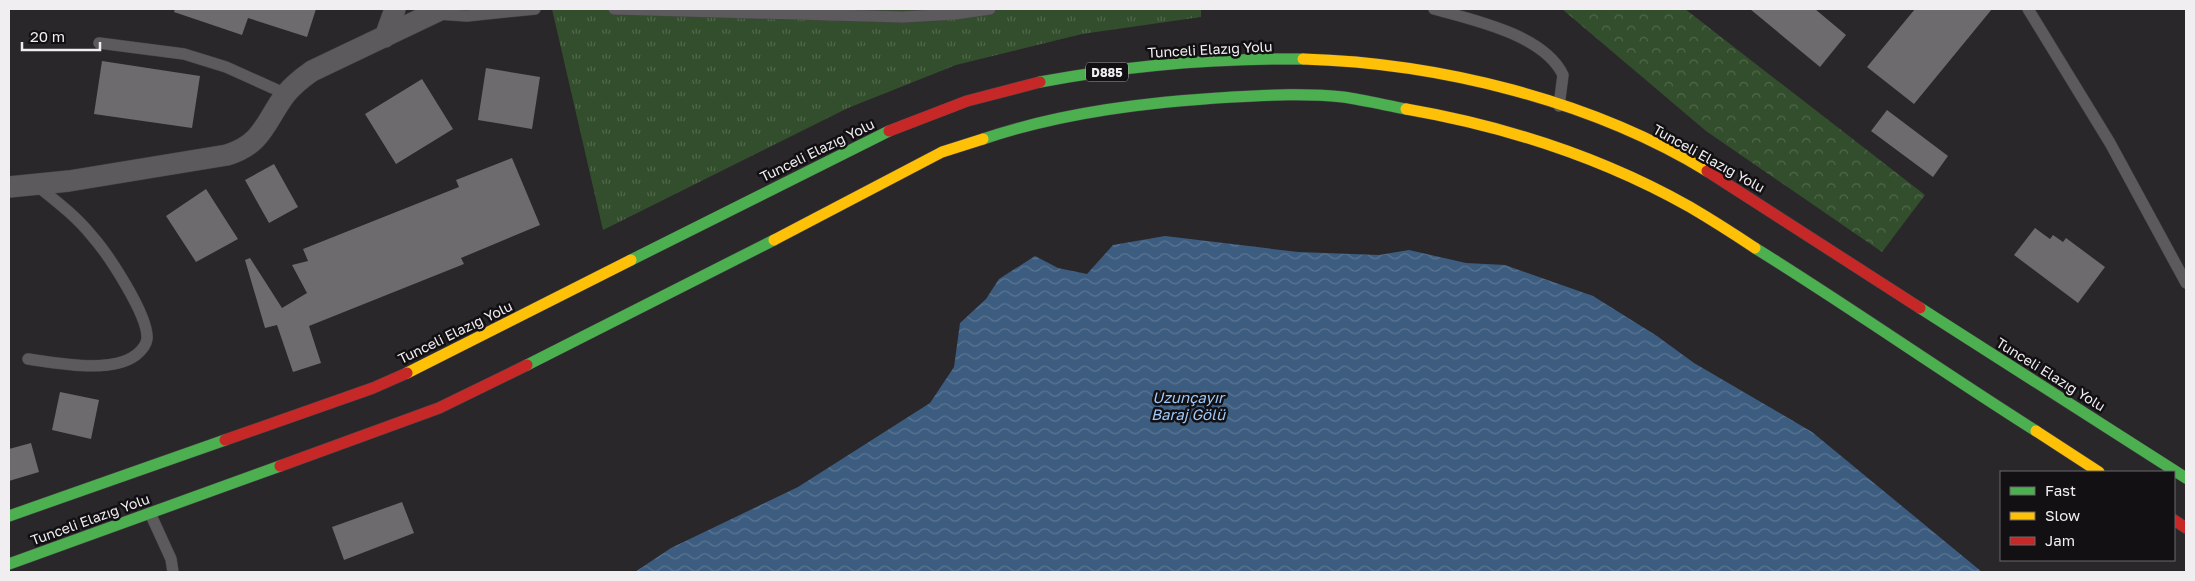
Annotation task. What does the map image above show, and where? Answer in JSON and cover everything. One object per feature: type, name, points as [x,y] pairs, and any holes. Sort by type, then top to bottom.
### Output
[{"type":"main road","name":"Tunceli Elazığ Yolu","points":[[9,516],[373,388],[440,358],[862,143],[917,118],[984,96],[1034,83],[1102,72],[1180,64],[1260,59],[1328,60],[1404,69],[1474,82],[1534,96],[1558,106],[1589,114],[1660,145],[1808,233],[1960,335],[2175,471]]},
{"type":"main road","name":"Tunceli Elazığ Yolu","points":[[9,564],[440,408],[652,303],[942,152],[1000,133],[1057,118],[1127,107],[1202,99],[1274,95],[1342,97],[1453,117],[1510,132],[1567,152],[1633,179],[1690,207],[1843,303],[1943,372],[2097,471]]},
{"type":"main road","name":"Tunceli Elazığ Yolu","points":[[2175,471],[2186,478]]},
{"type":"main road","points":[[2175,521],[2186,528]]},
{"type":"street","points":[[385,37],[396,9]]},
{"type":"street","points":[[9,187],[36,185],[227,155],[240,151],[260,135],[286,94],[298,80],[312,71],[437,11]]},
{"type":"lane","points":[[437,11],[467,16],[535,9]]},
{"type":"lane","points":[[614,9],[903,17],[956,14],[990,9]]},
{"type":"lane","points":[[1434,9],[1470,18],[1523,38],[1551,56],[1563,75],[1558,106]]},
{"type":"lane","points":[[2028,9],[2110,143],[2186,283]]},
{"type":"lane","points":[[99,43],[184,54],[226,66],[286,94]]},
{"type":"lane","points":[[28,359],[67,364],[104,365],[120,362],[135,356],[143,349],[147,341],[142,320],[114,265],[92,236],[69,211],[36,185]]},
{"type":"lane","points":[[150,514],[171,559],[173,572]]},
{"type":"green space","points":[[552,9],[1201,9],[1201,17],[1082,34],[956,65],[848,108],[603,230]]},
{"type":"green space","points":[[1562,9],[1685,9],[1925,195],[1882,252],[1706,131]]},
{"type":"water","name":"Uzunçayır Baraj Gölü","points":[[1165,236],[1298,252],[1379,255],[1409,250],[1466,263],[1505,265],[1593,296],[1657,336],[1694,363],[1812,432],[1982,572],[635,572],[671,548],[798,487],[930,403],[954,367],[960,323],[986,299],[999,279],[1035,256],[1058,268],[1087,274],[1113,245]]},
{"type":"building","points":[[175,9],[316,9],[307,37],[248,18],[242,35],[174,12]]},
{"type":"building","points":[[1750,9],[1815,9],[1846,35],[1820,67]]},
{"type":"building","points":[[1915,9],[1992,9],[1914,104],[1867,67]]},
{"type":"building","points":[[102,61],[200,76],[192,128],[94,114]]},
{"type":"building","points":[[486,68],[540,77],[532,129],[478,120]]},
{"type":"building","points":[[422,79],[453,129],[396,164],[365,114]]},
{"type":"building","points":[[1887,110],[1948,156],[1933,177],[1871,131]]},
{"type":"building","points":[[512,158],[540,225],[461,258],[464,264],[309,326],[321,363],[293,372],[277,325],[265,328],[245,260],[250,258],[282,308],[307,293],[292,265],[308,261],[303,249],[459,187],[456,180]]},
{"type":"building","points":[[274,164],[298,207],[269,223],[245,180]]},
{"type":"building","points":[[206,189],[238,239],[196,262],[166,216]]},
{"type":"building","points":[[2035,228],[2050,239],[2053,235],[2063,242],[2066,238],[2105,267],[2078,303],[2014,255]]},
{"type":"building","points":[[60,392],[99,400],[91,439],[52,430]]},
{"type":"building","points":[[31,443],[39,472],[9,481],[9,449]]},
{"type":"building","points":[[402,502],[414,533],[344,560],[332,527]]},
{"type":"traffic: fast","points":[[1040,82],[1072,76],[1171,64],[1303,59]]},
{"type":"traffic: fast","points":[[983,139],[1075,115],[1138,105],[1201,99],[1316,95],[1351,98],[1406,109]]},
{"type":"traffic: fast","points":[[631,260],[889,131]]},
{"type":"traffic: fast","points":[[527,365],[774,240]]},
{"type":"traffic: fast","points":[[1755,248],[2036,431]]},
{"type":"traffic: fast","points":[[1920,308],[2186,478]]},
{"type":"traffic: fast","points":[[9,516],[225,440]]},
{"type":"traffic: fast","points":[[9,564],[280,466]]},
{"type":"traffic: slow","points":[[1303,59],[1407,68],[1460,77],[1512,90],[1564,105],[1614,124],[1662,146],[1707,171]]},
{"type":"traffic: slow","points":[[1406,109],[1443,116],[1516,135],[1588,159],[1657,189],[1690,207],[1755,248]]},
{"type":"traffic: slow","points":[[774,240],[942,152],[983,139]]},
{"type":"traffic: slow","points":[[407,373],[631,260]]},
{"type":"traffic: slow","points":[[2036,431],[2097,471]]},
{"type":"traffic: jam","points":[[889,131],[967,101],[1040,82]]},
{"type":"traffic: jam","points":[[1707,171],[1920,308]]},
{"type":"traffic: jam","points":[[280,466],[439,408],[527,365]]},
{"type":"traffic: jam","points":[[225,440],[373,388],[407,373]]},
{"type":"traffic: jam","points":[[2175,521],[2186,528]]}]
